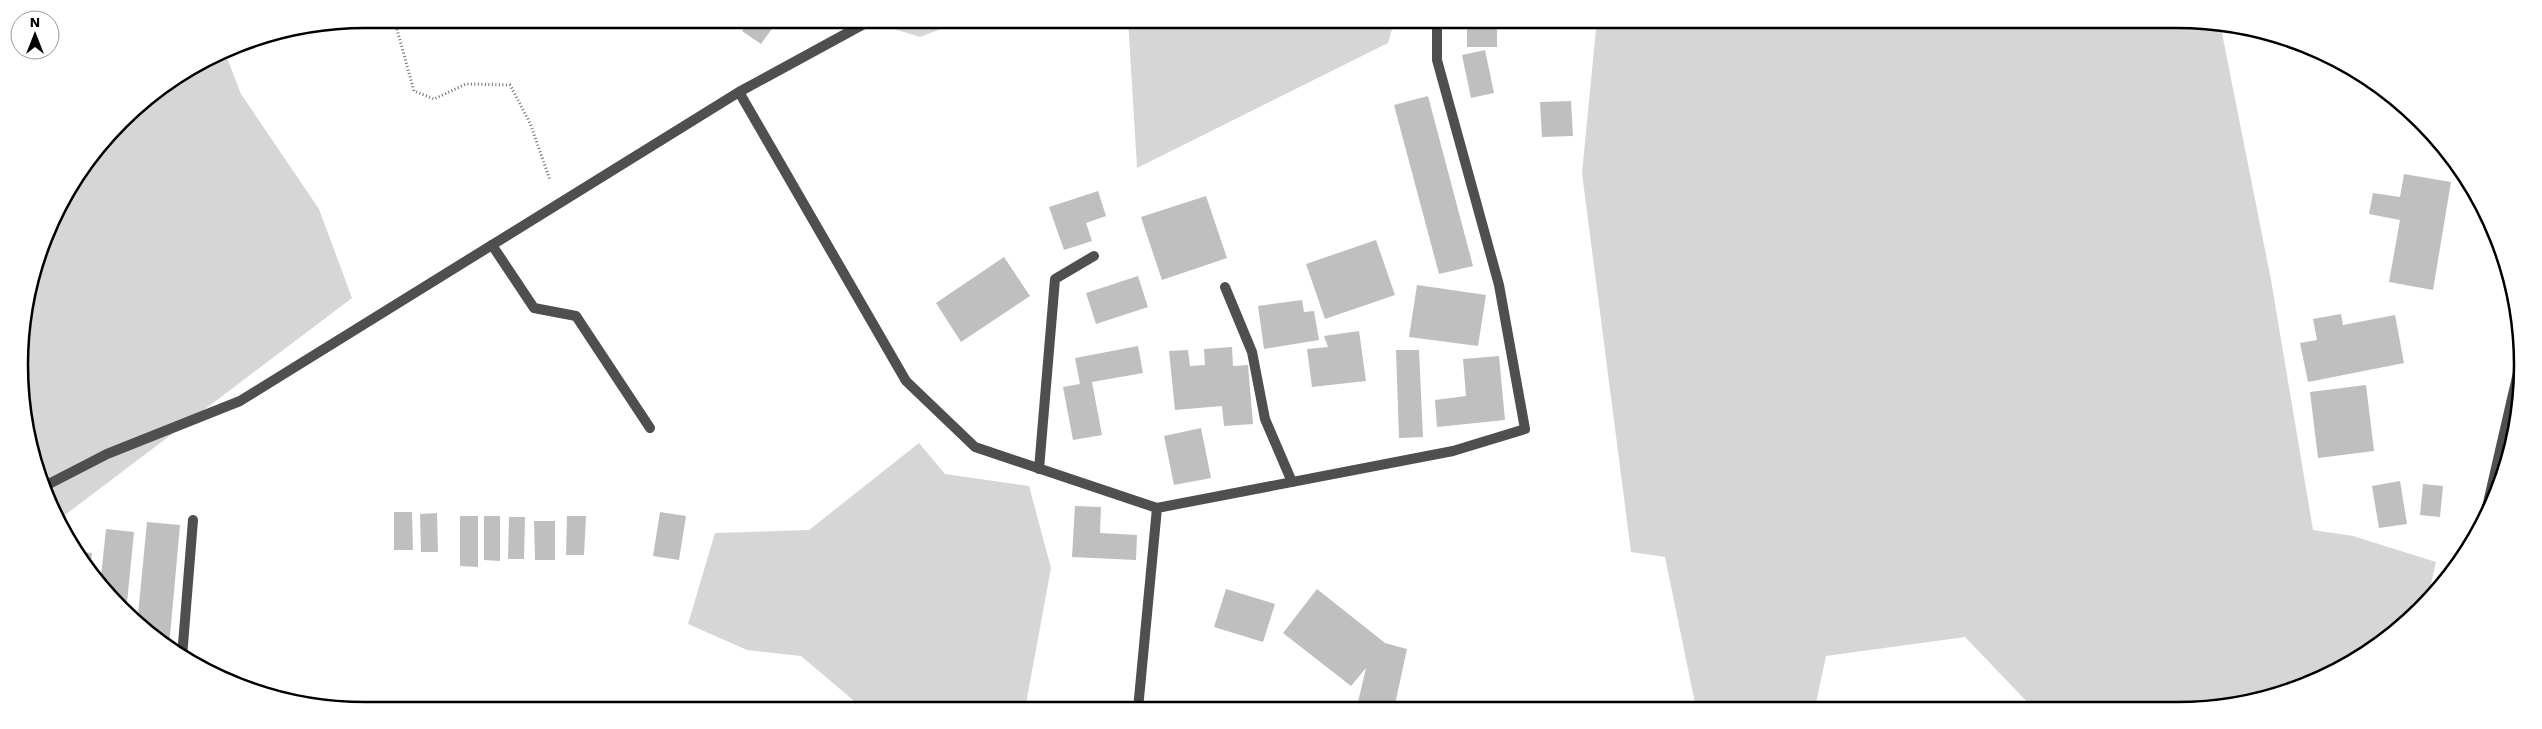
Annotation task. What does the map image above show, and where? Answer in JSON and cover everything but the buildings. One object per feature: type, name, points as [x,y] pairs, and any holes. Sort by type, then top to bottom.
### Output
[{"type":"street","points":[[49,483],[107,454],[240,401],[739,92],[856,28]]},
{"type":"street","points":[[739,92],[906,381],[975,447],[1156,508],[1453,451],[1525,429],[1499,285],[1437,60],[1437,28]]},
{"type":"street","points":[[492,246],[534,308],[576,316],[650,428]]},
{"type":"street","points":[[1039,469],[1055,279],[1094,256]]},
{"type":"street","points":[[1225,287],[1252,352],[1265,419],[1292,482]]},
{"type":"street","points":[[2492,486],[2514,390]]},
{"type":"street","points":[[1139,702],[1156,508]]},
{"type":"street","points":[[183,648],[193,520]]},
{"type":"path","points":[[396,28],[414,91],[434,99],[466,84],[510,85],[530,123],[558,204]]},
{"type":"shaded area","points":[[891,28],[944,28],[920,37]]},
{"type":"shaded area","points":[[1129,28],[1392,28],[1388,43],[1137,168]]},
{"type":"shaded area","points":[[1596,28],[2200,28],[2221,30],[2271,280],[2313,530],[2353,536],[2436,562],[2430,588],[2383,632],[2327,667],[2286,684],[2221,699],[2178,702],[2027,702],[1965,637],[1826,656],[1816,702],[1695,702],[1665,557],[1631,552],[1582,173]]},
{"type":"shaded area","points":[[227,57],[241,94],[319,209],[352,298],[63,516],[45,473],[30,408],[28,342],[30,321],[39,277],[45,256],[62,215],[84,177],[126,126],[159,97],[177,84]]},
{"type":"shaded area","points":[[919,443],[945,474],[1029,486],[1051,568],[1026,702],[855,702],[801,656],[747,650],[688,624],[715,533],[809,530]]}]
